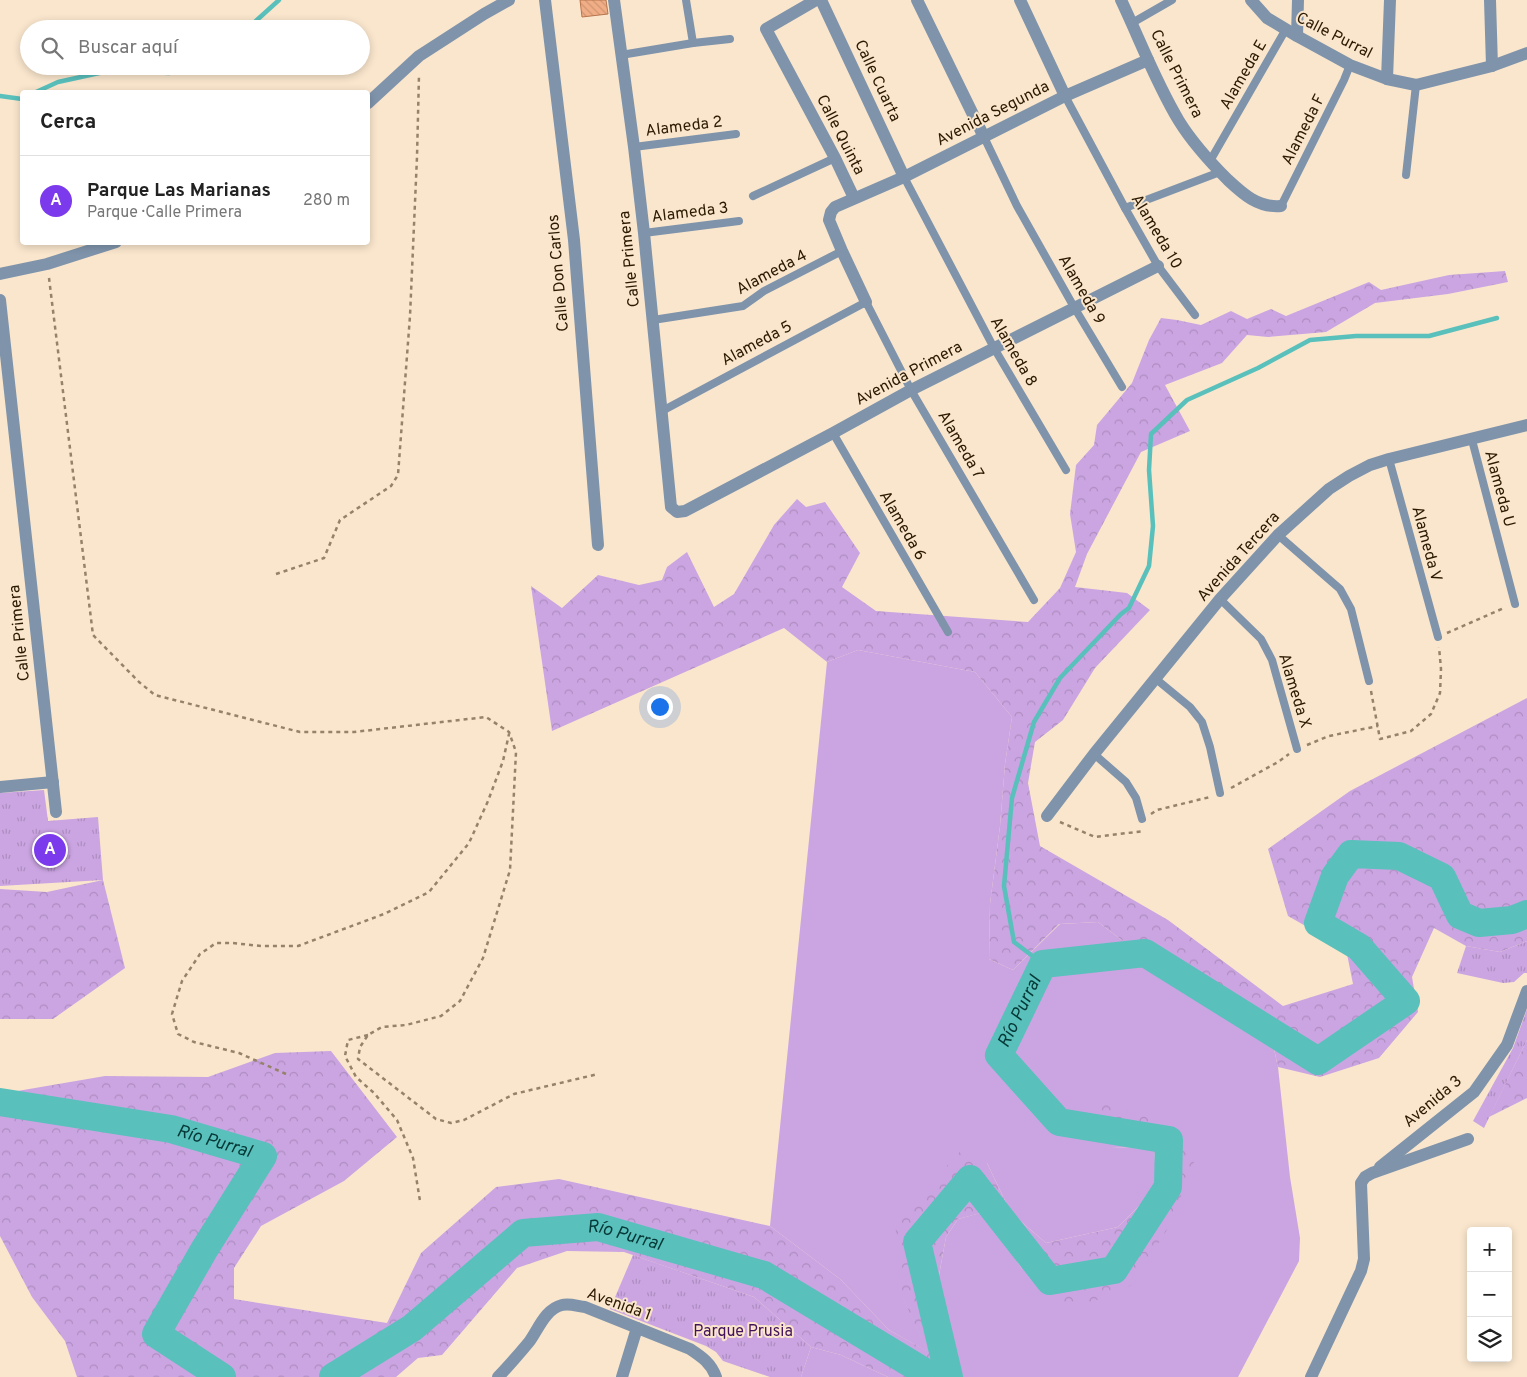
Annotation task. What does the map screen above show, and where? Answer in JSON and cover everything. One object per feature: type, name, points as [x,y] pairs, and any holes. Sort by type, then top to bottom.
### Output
[{"type":"street","points":[[370,101],[419,56],[509,0]]},
{"type":"street","name":"Calle Don Carlos","points":[[545,0],[574,240],[598,545]]},
{"type":"street","name":"Calle Primera","points":[[614,0],[644,233],[671,507],[677,512]]},
{"type":"street","name":"Calle Quinta","points":[[816,0],[766,29],[835,158],[854,198],[835,207],[831,212],[830,220],[866,302]]},
{"type":"street","name":"Calle Cuarta","points":[[821,0],[904,177]]},
{"type":"street","points":[[916,0],[984,137]]},
{"type":"street","points":[[1020,0],[1066,96]]},
{"type":"street","name":"Calle Primera","points":[[1121,0],[1166,98],[1180,122],[1210,162],[1243,194],[1258,204],[1274,207],[1281,206]]},
{"type":"street","name":"Calle Purral","points":[[1251,0],[1267,18],[1350,65],[1387,78],[1416,85],[1492,66],[1527,53]]},
{"type":"street","points":[[1292,33],[1298,0]]},
{"type":"street","points":[[1387,78],[1390,0]]},
{"type":"street","points":[[1490,0],[1492,66]]},
{"type":"street","name":"Avenida Segunda","points":[[854,198],[904,177],[1066,96],[1148,60]]},
{"type":"street","points":[[0,274],[47,264],[107,245]]},
{"type":"street","name":"Avenida Primera","points":[[677,512],[685,511],[911,390],[1158,266]]},
{"type":"street","name":"Calle Primera","points":[[0,300],[56,812]]},
{"type":"street","name":"Avenida Tercera","points":[[1047,816],[1094,754],[1220,599],[1278,535],[1329,489],[1356,472],[1370,466],[1527,425]]},
{"type":"street","points":[[0,786],[53,782]]},
{"type":"street","name":"Avenida 3","points":[[1372,1173],[1474,1092],[1507,1045],[1527,991]]},
{"type":"street","points":[[1311,1377],[1361,1271],[1364,1259],[1361,1183],[1365,1177],[1372,1173],[1468,1139]]},
{"type":"street","name":"Avenida 1","points":[[498,1377],[530,1340],[544,1318],[561,1305],[571,1304],[584,1307],[690,1349],[704,1358],[713,1368],[716,1377]]},
{"type":"street","points":[[622,1377],[637,1328]]},
{"type":"lane","points":[[686,0],[693,43]]},
{"type":"lane","points":[[1132,23],[1172,0]]},
{"type":"lane","name":"Alameda E","points":[[1210,162],[1292,33]]},
{"type":"lane","points":[[621,55],[730,39]]},
{"type":"lane","name":"Alameda F","points":[[1281,206],[1350,65]]},
{"type":"lane","points":[[1406,175],[1416,85]]},
{"type":"lane","name":"Alameda 10","points":[[1066,96],[1158,266],[1195,315]]},
{"type":"lane","name":"Alameda 2","points":[[634,147],[736,134]]},
{"type":"lane","name":"Alameda 9","points":[[984,137],[1017,206],[1122,387]]},
{"type":"lane","points":[[753,196],[835,158]]},
{"type":"lane","points":[[1125,208],[1220,172]]},
{"type":"lane","name":"Alameda 8","points":[[904,177],[994,348],[1066,470]]},
{"type":"lane","name":"Alameda 3","points":[[644,233],[739,221]]},
{"type":"lane","name":"Alameda 4","points":[[653,320],[742,306],[764,291],[842,251]]},
{"type":"lane","name":"Alameda 7","points":[[866,302],[911,390],[1034,600]]},
{"type":"lane","name":"Alameda 5","points":[[662,411],[866,302]]},
{"type":"lane","name":"Alameda 6","points":[[833,433],[948,632]]},
{"type":"lane","name":"Alameda U","points":[[1472,440],[1515,604]]},
{"type":"lane","name":"Alameda V","points":[[1389,460],[1438,637]]},
{"type":"lane","points":[[1278,535],[1340,589],[1352,609],[1369,681]]},
{"type":"lane","name":"Alameda X","points":[[1220,599],[1261,639],[1272,660],[1297,749]]},
{"type":"lane","points":[[1156,678],[1190,708],[1202,722],[1220,793]]},
{"type":"lane","points":[[1094,754],[1126,782],[1136,798],[1142,819]]},
{"type":"path","points":[[276,574],[324,558],[340,520],[391,486],[398,476],[410,316],[417,158],[419,56]]},
{"type":"path","points":[[47,264],[94,635],[139,682],[155,695],[300,732],[354,732],[486,717],[509,732],[516,752],[510,870],[476,973],[460,1000],[441,1016],[406,1026],[382,1028],[368,1035],[348,1040],[345,1056],[356,1077],[374,1093],[397,1120],[413,1158],[420,1201]]},
{"type":"path","points":[[1369,681],[1380,739],[1411,732],[1432,714],[1440,693],[1441,669],[1438,637],[1515,604]]},
{"type":"path","points":[[286,1074],[239,1053],[194,1042],[178,1034],[172,1014],[182,980],[200,954],[216,943],[232,942],[261,946],[298,946],[384,914],[429,892],[469,843],[503,761],[509,732]]},
{"type":"path","points":[[368,1035],[360,1047],[358,1059],[436,1119],[451,1123],[464,1120],[514,1094],[598,1074]]},
{"type":"green space","points":[[1505,271],[1508,282],[1448,294],[1375,303],[1326,332],[1268,337],[1247,335],[1222,363],[1165,385],[1190,431],[1141,452],[1087,554],[1075,587],[1127,593],[1150,610],[1095,668],[1063,720],[1035,742],[1028,783],[1040,846],[1168,920],[1283,1006],[1353,984],[1346,949],[1288,916],[1268,849],[1350,791],[1527,698],[1527,941],[1500,952],[1466,946],[1434,928],[1412,977],[1418,1012],[1379,1058],[1320,1077],[1278,1067],[1274,1049],[1219,1014],[1098,922],[1059,924],[1013,970],[989,959],[990,904],[1012,717],[975,672],[858,650],[827,662],[784,628],[552,731],[531,586],[562,608],[598,575],[639,585],[662,580],[667,567],[687,552],[714,607],[734,594],[774,525],[797,499],[806,507],[825,502],[860,553],[842,587],[876,611],[1028,622],[1060,588],[1076,552],[1070,514],[1076,465],[1094,445],[1097,425],[1132,383],[1149,340],[1161,318],[1201,325],[1231,311],[1247,319],[1271,309],[1286,316],[1369,282],[1381,290],[1449,275]]},
{"type":"green space","points":[[858,650],[975,672],[1012,717],[990,904],[989,959],[1013,970],[1060,924],[1098,922],[1219,1014],[1274,1049],[1278,1067],[1290,1177],[1300,1238],[1299,1261],[1238,1377],[963,1377],[937,1286],[946,1237],[958,1219],[984,1212],[992,1221],[1022,1269],[1171,1223],[1171,1125],[1112,1147],[1154,1149],[1157,1188],[1118,1227],[1046,1243],[1011,1213],[987,1163],[903,1297],[928,1352],[889,1330],[840,1279],[770,1226],[827,662]]},
{"type":"green space","points":[[44,790],[48,821],[98,817],[103,880],[0,886],[0,793]]},
{"type":"green space","points":[[103,880],[125,968],[53,1019],[0,1019],[0,889],[47,892]]},
{"type":"green space","points":[[1527,941],[1527,973],[1524,973],[1514,982],[1503,983],[1457,973],[1466,946],[1500,952]]},
{"type":"green space","points":[[1527,1009],[1527,1040],[1484,1128],[1473,1121],[1513,1048]]},
{"type":"green space","points":[[1527,1040],[1527,1098],[1489,1117]]},
{"type":"green space","points":[[331,1051],[397,1137],[344,1181],[261,1226],[234,1268],[234,1299],[387,1323],[421,1253],[496,1187],[559,1179],[770,1226],[840,1279],[889,1330],[927,1351],[903,1298],[895,1223],[965,1146],[987,1163],[1011,1213],[1046,1243],[1118,1227],[1157,1188],[1154,1149],[1112,1147],[1078,1127],[1094,1099],[1171,1125],[1195,1159],[1171,1223],[1134,1284],[1074,1310],[1022,1269],[985,1212],[958,1219],[946,1237],[937,1286],[963,1377],[888,1377],[841,1355],[811,1347],[754,1297],[624,1252],[567,1251],[517,1268],[442,1355],[418,1358],[396,1377],[77,1377],[65,1341],[32,1297],[0,1236],[0,1094],[105,1076],[208,1077],[275,1053]]},
{"type":"green space","name":"Parque Prusia","points":[[633,1255],[754,1297],[811,1347],[801,1377],[770,1377],[723,1361],[716,1352],[706,1346],[610,1309]]},
{"type":"green space","points":[[811,1347],[841,1355],[888,1377],[801,1377]]},
{"type":"building","points":[[580,0],[606,0],[608,14],[582,17]]},
{"type":"waterway","points":[[257,20],[279,0]]},
{"type":"waterway","points":[[40,90],[58,82],[90,75]]},
{"type":"waterway","points":[[0,96],[20,99]]},
{"type":"waterway","points":[[1043,964],[1014,942],[1004,886],[1012,798],[1034,722],[1060,678],[1129,608],[1149,566],[1153,526],[1149,470],[1151,434],[1187,400],[1258,368],[1310,340],[1356,336],[1429,336],[1497,318]]},
{"type":"waterway","name":"Río Purral","points":[[949,1377],[917,1242],[970,1179],[1050,1281],[1114,1270],[1168,1187],[1169,1140],[1059,1122],[999,1055],[1043,964],[1145,953],[1318,1061],[1406,1001],[1359,947],[1318,923],[1335,876],[1351,854],[1399,856],[1442,877],[1460,915],[1479,923],[1512,920],[1527,914]]},
{"type":"waterway","name":"Río Purral","points":[[0,1102],[171,1129],[263,1156],[204,1250],[156,1334],[222,1377]]},
{"type":"waterway","name":"Río Purral","points":[[333,1377],[412,1328],[523,1233],[598,1227],[764,1275],[933,1377]]},
{"type":"place","name":"Parque Las Marianas","points":[[50,850]]}]
